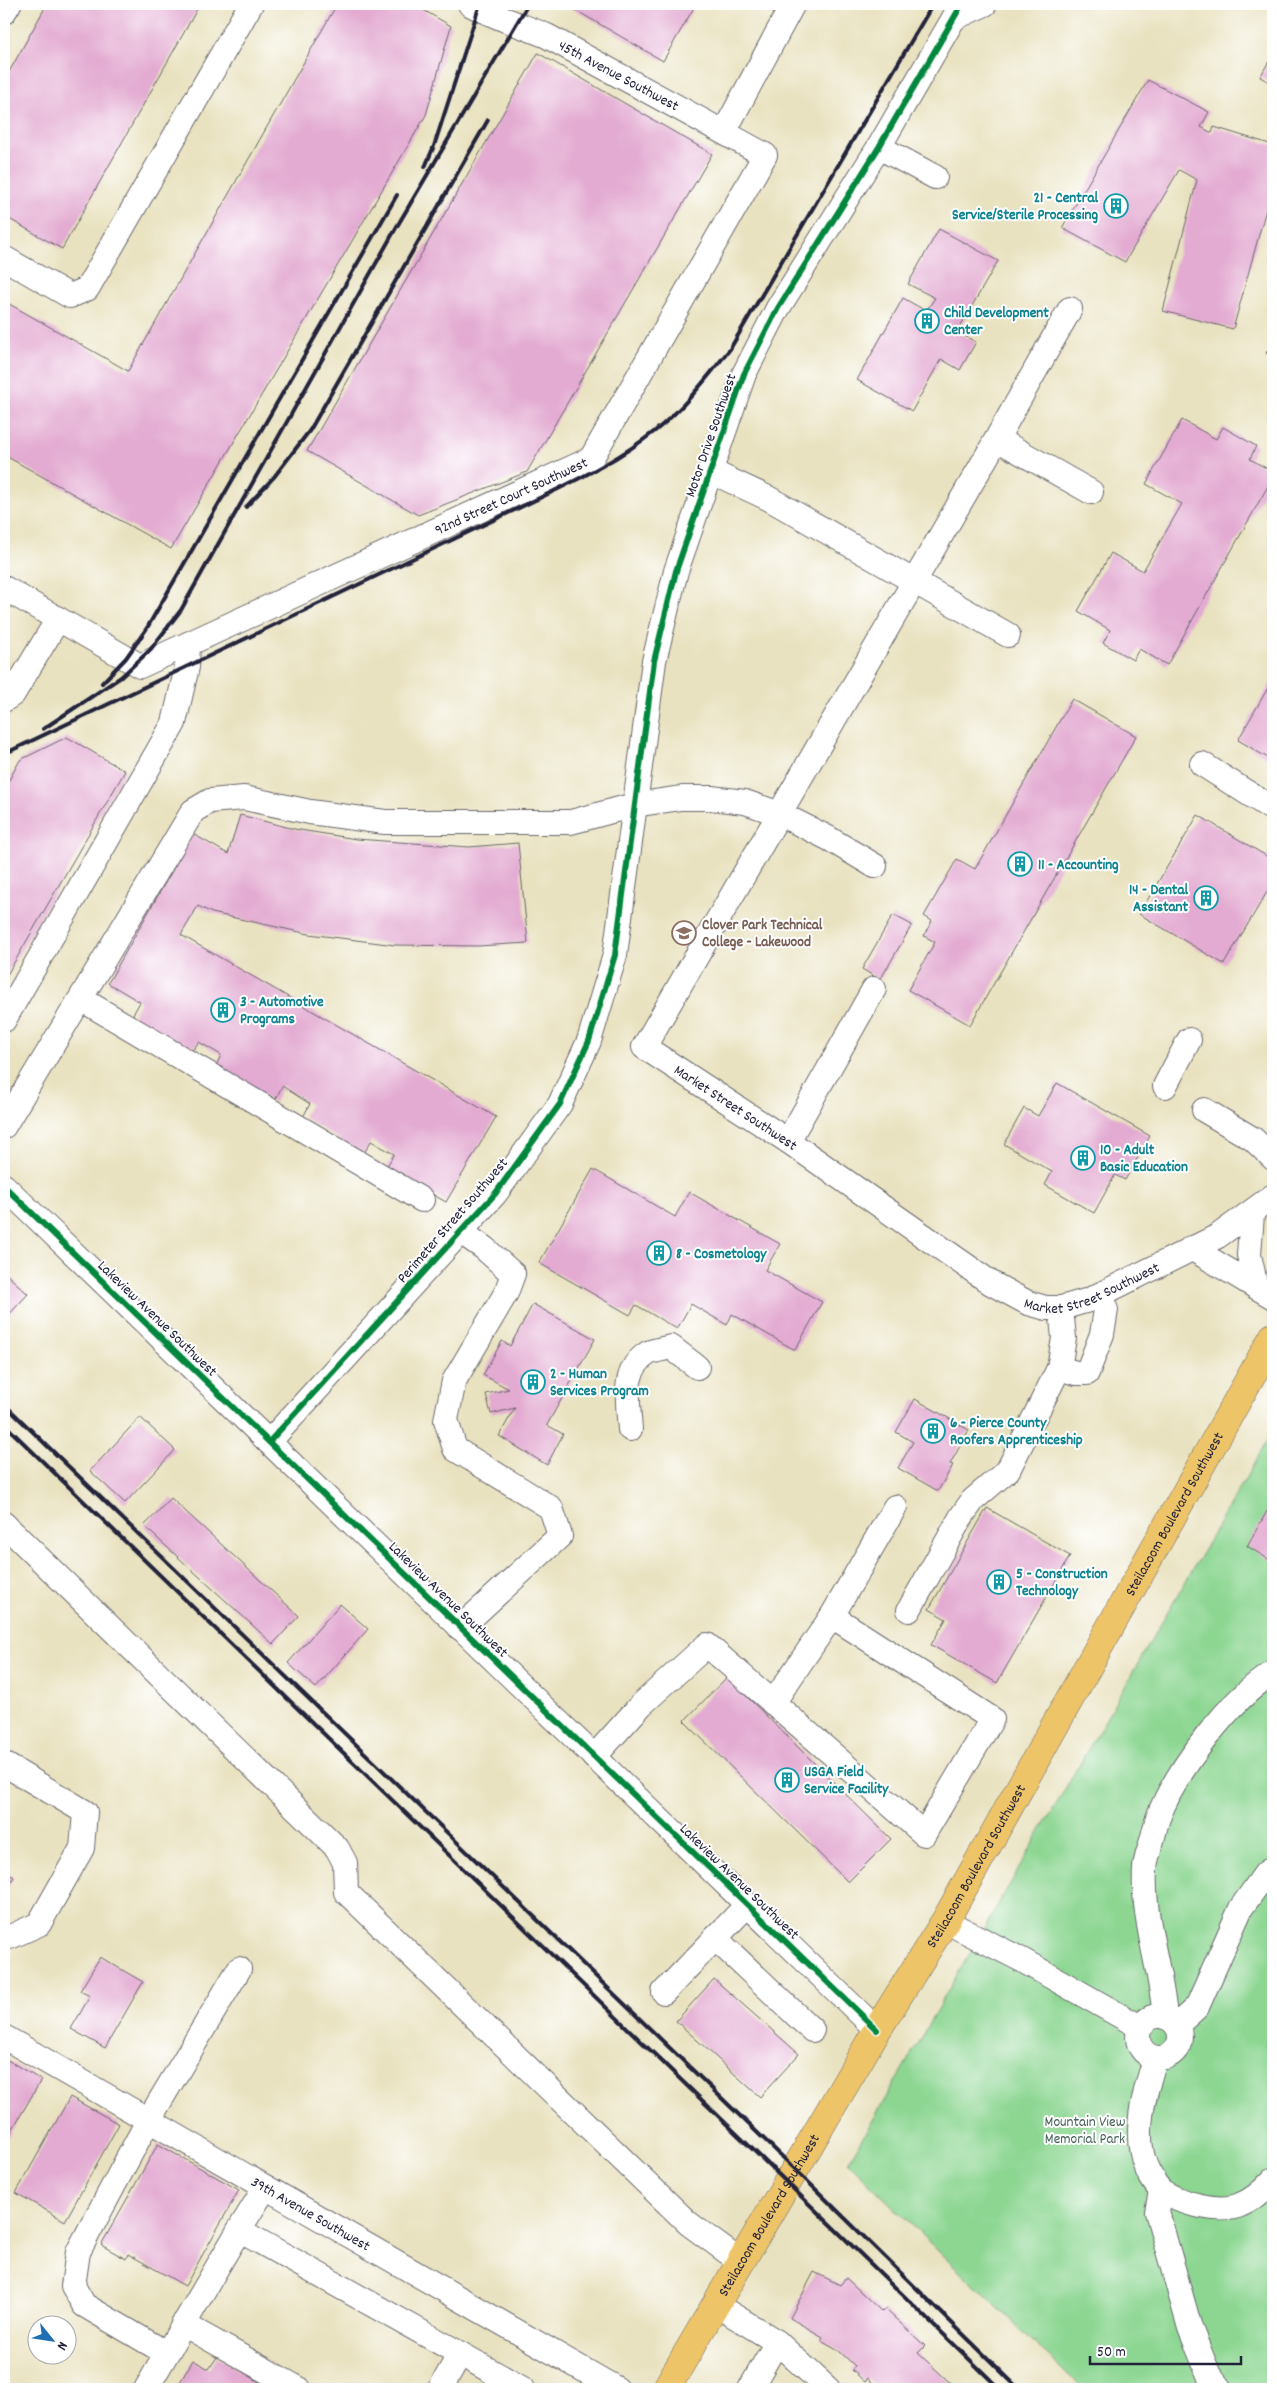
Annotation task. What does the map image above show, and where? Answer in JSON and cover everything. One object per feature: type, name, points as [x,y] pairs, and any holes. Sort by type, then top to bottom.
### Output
[{"type":"main road","name":"Steilacoom Boulevard Southwest","points":[[666,2389],[877,2030],[944,1921],[1273,1337]]},
{"type":"street","points":[[4,12],[9,4]]},
{"type":"street","points":[[4,258],[70,296],[87,289],[251,4]]},
{"type":"street","name":"45th Avenue Southwest","points":[[470,4],[496,10],[765,155]]},
{"type":"street","points":[[724,132],[793,4]]},
{"type":"street","points":[[958,11],[985,4]]},
{"type":"street","name":"Motor Drive Southwest","points":[[634,805],[654,661],[676,571],[744,374],[774,316],[879,147],[958,11]]},
{"type":"street","points":[[879,147],[935,177]]},
{"type":"street","name":"92nd Street Court Southwest","points":[[58,619],[140,666],[591,459],[765,155]]},
{"type":"street","points":[[780,814],[1070,309]]},
{"type":"street","points":[[997,439],[1091,492]]},
{"type":"street","points":[[710,471],[768,498],[1008,635]]},
{"type":"street","points":[[4,588],[58,619],[13,694],[4,700]]},
{"type":"street","points":[[4,1020],[174,723],[187,666],[188,644]]},
{"type":"street","points":[[1202,764],[1273,809]]},
{"type":"street","points":[[4,1126],[193,811],[210,801],[244,798],[310,812],[384,822],[571,822],[634,805],[680,798],[711,798],[745,802],[780,814],[828,838],[875,866]]},
{"type":"street","name":"Perimeter Street Southwest","points":[[269,1442],[495,1194],[560,1104],[589,1042],[615,955],[628,868],[634,805]]},
{"type":"street","name":"Market Street Southwest","points":[[780,814],[644,1047],[788,1142],[1010,1295],[1028,1303],[1061,1308],[1089,1300],[1218,1236],[1252,1214],[1273,1196]]},
{"type":"street","points":[[788,1142],[874,989]]},
{"type":"street","points":[[81,999],[422,1200]]},
{"type":"street","points":[[1165,1086],[1189,1040]]},
{"type":"street","points":[[1204,1110],[1254,1139],[1273,1158]]},
{"type":"street","name":"Lakeview Avenue Southwest","points":[[4,1186],[746,1906],[877,2030]]},
{"type":"street","points":[[1252,1214],[1249,1255],[1264,1292]]},
{"type":"street","points":[[460,1628],[560,1536],[551,1508],[455,1449],[446,1420],[454,1381],[506,1293],[512,1274],[484,1248],[461,1232]]},
{"type":"street","points":[[1191,1248],[1264,1292]]},
{"type":"street","points":[[1059,1368],[1076,1373],[1086,1373],[1102,1334],[1106,1310],[1100,1295]]},
{"type":"street","points":[[909,1610],[960,1517],[973,1500],[1008,1470],[1059,1368],[1064,1338],[1061,1308]]},
{"type":"street","points":[[630,1429],[626,1385],[634,1368],[648,1353],[671,1347],[697,1367]]},
{"type":"street","points":[[773,1703],[832,1616],[895,1507]]},
{"type":"street","points":[[4,1524],[338,1848],[345,1863],[346,1892],[688,2223],[741,2262]]},
{"type":"street","points":[[594,1757],[641,1705],[707,1645],[924,1834],[992,1719],[832,1616]]},
{"type":"street","points":[[1273,1673],[1261,1680],[1224,1714],[1185,1768],[1158,1817],[1144,1869],[1149,1927],[1163,1992],[1171,2021],[1180,2040],[1177,2048],[1166,2058],[1155,2059],[1148,2056],[1140,2049],[1138,2042],[1140,2027],[1150,2017],[1171,2021],[1197,2007],[1241,1908],[1266,1873],[1273,1868]]},
{"type":"street","points":[[4,1764],[85,1812],[82,1848],[39,1924],[4,1938]]},
{"type":"street","points":[[664,1992],[746,1906]]},
{"type":"street","points":[[944,1921],[1020,1959],[1140,2027]]},
{"type":"street","points":[[715,1938],[812,2030]]},
{"type":"street","points":[[166,2353],[84,2305],[73,2286],[78,2252],[148,2121],[238,1969]]},
{"type":"street","name":"39th Avenue Southwest","points":[[4,2037],[617,2389]]},
{"type":"street","points":[[1155,2059],[1142,2102],[1140,2136],[1146,2167],[1161,2191],[1185,2203],[1217,2208],[1239,2206],[1265,2190],[1273,2180]]},
{"type":"street","points":[[146,2389],[265,2188]]},
{"type":"street","points":[[1161,2191],[1157,2212],[1190,2328],[1209,2375],[1220,2389]]},
{"type":"street","points":[[239,2230],[523,2389]]},
{"type":"street","points":[[716,2305],[777,2342],[828,2389]]},
{"type":"street","points":[[183,2324],[299,2389]]},
{"type":"street","points":[[750,2389],[777,2342]]},
{"type":"street","points":[[440,2389],[460,2354]]},
{"type":"path","points":[[1267,354],[1273,342]]},
{"type":"green space","name":"Mountain View Memorial Park","points":[[1273,1431],[1273,2389],[1082,2389],[848,2163]]},
{"type":"building","points":[[47,4],[200,4],[62,249],[4,216],[4,81]]},
{"type":"building","points":[[337,4],[413,4],[451,26],[426,115],[171,549],[4,455],[4,301],[128,371]]},
{"type":"building","points":[[565,4],[696,4],[663,61]]},
{"type":"building","points":[[538,53],[712,154],[527,472],[418,515],[307,451]]},
{"type":"building","points":[[1273,54],[1273,84],[1260,77]]},
{"type":"building","name":"21 - Central Service/Sterile Processing","points":[[1148,80],[1209,112],[1201,127],[1212,133],[1214,127],[1273,145],[1273,184],[1233,329],[1163,311],[1197,180],[1179,170],[1125,262],[1062,228]]},
{"type":"building","name":"Child Development Center","points":[[939,229],[998,261],[957,332],[976,342],[960,370],[941,359],[912,411],[857,380],[903,298],[926,311],[935,298],[908,284]]},
{"type":"building","points":[[1182,420],[1216,439],[1223,427],[1256,446],[1250,459],[1273,472],[1273,477],[1167,665],[1139,649],[1133,660],[1103,643],[1110,630],[1078,611],[1111,553],[1143,571],[1182,504],[1146,484]]},
{"type":"building","points":[[1273,679],[1273,761],[1238,740]]},
{"type":"building","name":"11 - Accounting","points":[[1072,699],[1136,736],[970,1025],[908,990],[935,942],[924,936],[932,921],[924,916],[957,859],[975,869]]},
{"type":"building","points":[[67,737],[125,771],[4,980],[4,789],[20,760]]},
{"type":"building","name":"3 - Automotive Programs","points":[[240,815],[294,829],[356,839],[469,847],[518,843],[528,943],[478,946],[395,945],[309,934],[212,913],[198,906],[181,935],[496,1117],[446,1202],[386,1168],[394,1154],[371,1141],[363,1155],[303,1117],[310,1104],[282,1086],[274,1103],[215,1068],[221,1055],[199,1042],[190,1053],[131,1018],[140,1002],[108,983],[193,834],[228,854]]},
{"type":"building","name":"14 - Dental Assistant","points":[[1198,815],[1273,860],[1273,882],[1224,964],[1139,914]]},
{"type":"building","points":[[893,915],[912,925],[880,980],[862,969]]},
{"type":"building","name":"10 - Adult Basic Education","points":[[1057,1083],[1150,1136],[1125,1180],[1115,1175],[1094,1213],[1045,1185],[1052,1172],[1004,1144],[1024,1108],[1038,1116]]},
{"type":"building","name":"8 - Cosmetology","points":[[593,1169],[675,1217],[689,1192],[780,1244],[765,1270],[822,1302],[795,1350],[732,1314],[727,1325],[691,1304],[677,1329],[636,1305],[630,1315],[539,1263]]},
{"type":"building","points":[[4,1272],[28,1294],[4,1320]]},
{"type":"building","name":"2 - Human Services Program","points":[[533,1304],[595,1339],[547,1425],[563,1434],[547,1465],[499,1436],[515,1408],[491,1414],[486,1394],[509,1389],[483,1375],[502,1341],[510,1346]]},
{"type":"building","name":"6 - Pierce County Roofers Apprenticeship","points":[[915,1399],[969,1430],[950,1464],[953,1465],[938,1491],[898,1468],[913,1442],[896,1432]]},
{"type":"building","points":[[140,1417],[175,1450],[125,1503],[90,1471]]},
{"type":"building","points":[[171,1498],[299,1616],[273,1644],[144,1526]]},
{"type":"building","points":[[1273,1501],[1273,1562],[1247,1546]]},
{"type":"building","name":"5 - Construction Technology","points":[[987,1508],[1070,1556],[997,1683],[931,1645],[946,1619],[929,1609]]},
{"type":"building","points":[[340,1604],[368,1629],[316,1688],[288,1663]]},
{"type":"building","name":"USGA Field Service Facility","points":[[727,1677],[891,1839],[848,1882],[684,1721]]},
{"type":"building","points":[[4,1871],[14,1877],[4,1895]]},
{"type":"building","points":[[100,1957],[143,1982],[105,2048],[71,2029],[90,1996],[80,1991]]},
{"type":"building","points":[[714,1979],[799,2054],[760,2097],[676,2021]]},
{"type":"building","points":[[4,2058],[41,2080],[4,2144]]},
{"type":"building","points":[[70,2097],[119,2124],[65,2221],[16,2193]]},
{"type":"building","points":[[158,2144],[239,2190],[185,2286],[128,2254],[126,2259],[101,2245]]},
{"type":"building","points":[[814,2272],[840,2285],[846,2278],[882,2312],[885,2309],[925,2346],[918,2353],[957,2389],[879,2389],[868,2378],[865,2382],[852,2370],[855,2366],[837,2349],[821,2340],[823,2337],[790,2318]]},
{"type":"building","points":[[217,2357],[272,2389],[176,2389],[193,2360],[209,2369]]},
{"type":"railway","points":[[425,167],[434,146],[480,4]]},
{"type":"railway","points":[[43,729],[121,677],[150,650],[181,610],[396,228],[528,4]]},
{"type":"railway","points":[[4,754],[562,487],[616,458],[655,431],[685,403],[730,349],[933,4]]},
{"type":"railway","points":[[246,507],[274,477],[310,430],[488,120]]},
{"type":"railway","points":[[102,683],[126,658],[147,628],[397,195]]},
{"type":"railway","points":[[4,1404],[796,2170],[1019,2389]]},
{"type":"railway","points":[[4,1424],[1000,2389]]},
{"type":"cycle path","points":[[269,1442],[495,1194],[560,1104],[589,1041],[615,955],[654,661],[676,571],[744,374],[778,308],[879,147],[962,4]]},
{"type":"cycle path","points":[[4,1186],[877,2030]]},
{"type":"place","name":"21 - Central Service/Sterile Processing","points":[[1116,206]]},
{"type":"place","name":"Child Development Center","points":[[927,321]]},
{"type":"place","name":"11 - Accounting","points":[[1020,864]]},
{"type":"place","name":"14 - Dental Assistant","points":[[1206,898]]},
{"type":"place","name":"Clover Park Technical College - Lakewood","points":[[684,933]]},
{"type":"place","name":"3 - Automotive Programs","points":[[223,1010]]},
{"type":"place","name":"10 - Adult Basic Education","points":[[1083,1158]]},
{"type":"place","name":"8 - Cosmetology","points":[[659,1253]]},
{"type":"place","name":"2 - Human Services Program","points":[[533,1382]]},
{"type":"place","name":"6 - Pierce County Roofers Apprenticeship","points":[[933,1431]]},
{"type":"place","name":"5 - Construction Technology","points":[[999,1582]]},
{"type":"place","name":"USGA Field Service Facility","points":[[787,1780]]}]
